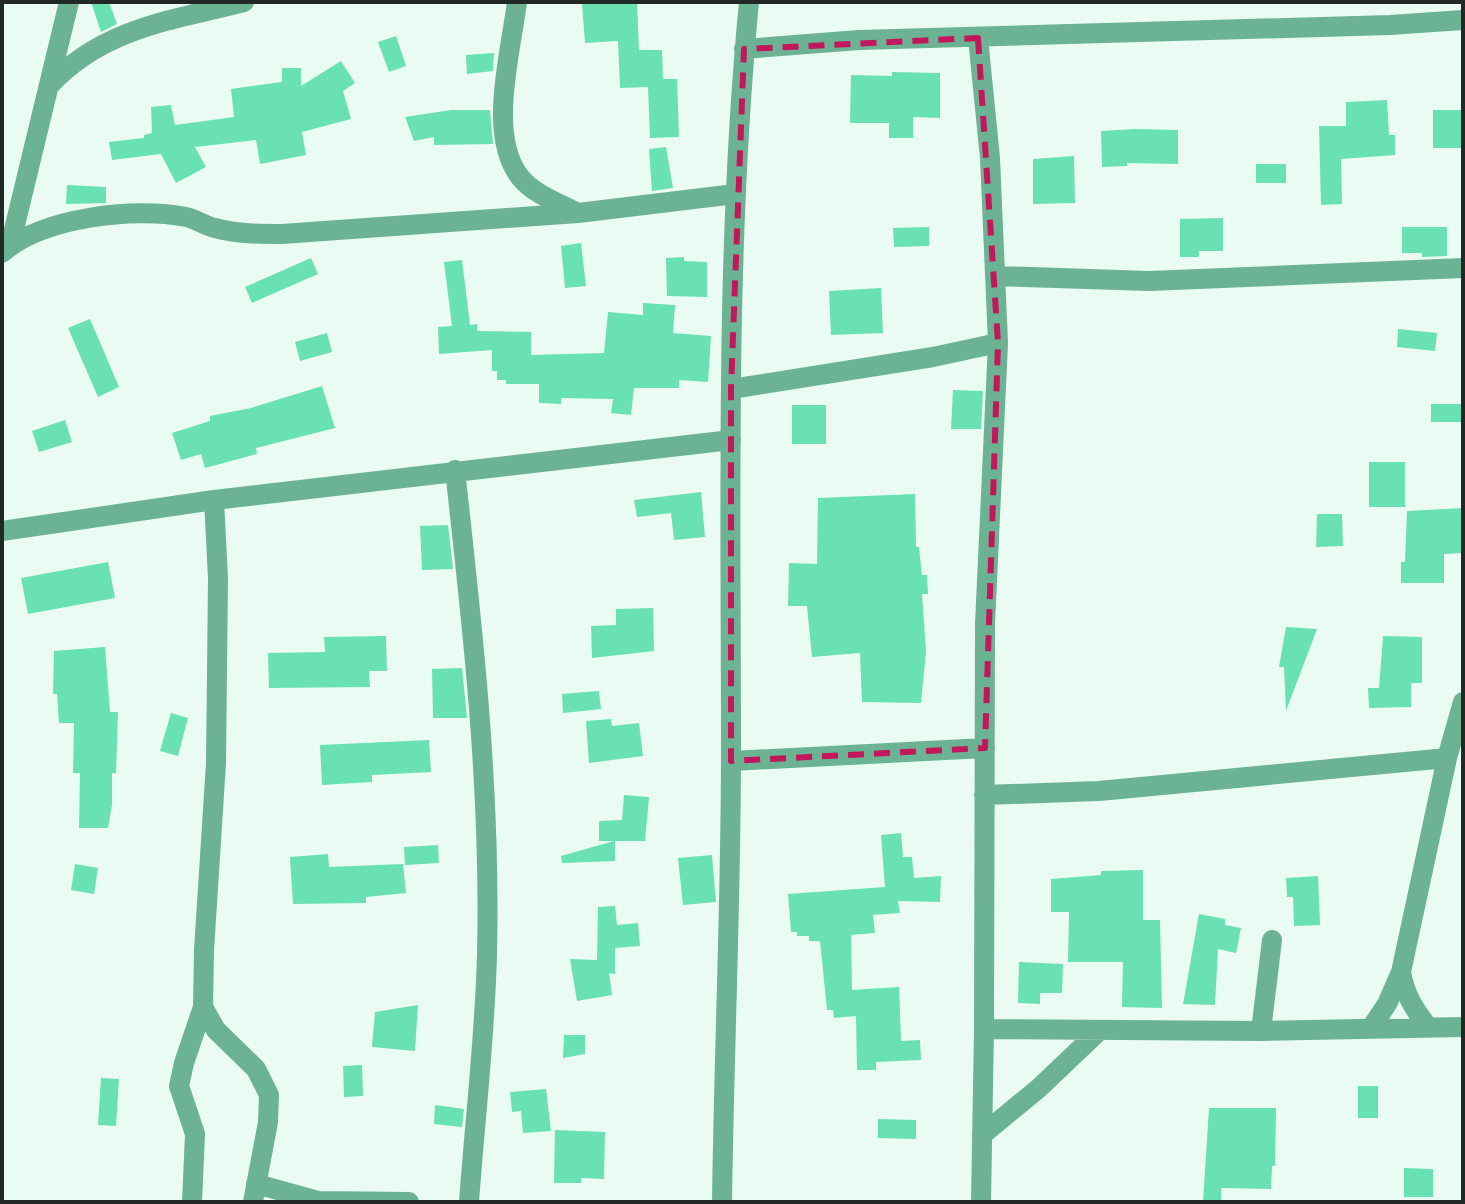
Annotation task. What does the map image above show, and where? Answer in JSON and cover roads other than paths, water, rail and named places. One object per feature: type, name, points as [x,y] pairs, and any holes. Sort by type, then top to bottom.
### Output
[{"type":"street","points":[[6,249],[69,2]]},
{"type":"street","points":[[47,88],[70,63],[97,46],[125,34],[244,2]]},
{"type":"street","points":[[517,2],[503,107],[505,147],[520,178],[537,192],[578,213]]},
{"type":"street","points":[[722,1202],[731,761],[731,389],[735,194],[749,2]]},
{"type":"street","points":[[744,49],[859,40],[1390,25],[1463,20]]},
{"type":"street","points":[[978,38],[990,158],[998,343],[985,624],[981,1202]]},
{"type":"street","points":[[6,249],[55,225],[113,215],[188,218],[243,234],[282,234],[578,213],[735,194]]},
{"type":"street","points":[[997,276],[1149,281],[1463,268]]},
{"type":"street","points":[[731,389],[918,360],[998,343]]},
{"type":"street","points":[[2,531],[214,500],[731,440]]},
{"type":"street","points":[[455,470],[479,692],[486,890],[487,953],[469,1202]]},
{"type":"street","points":[[192,1202],[195,1134],[179,1086],[203,1007],[216,763],[218,578],[214,500]]},
{"type":"street","points":[[1371,1028],[1387,1004],[1401,972],[1447,758],[1463,702]]},
{"type":"street","points":[[731,761],[985,748]]},
{"type":"street","points":[[984,795],[1099,791],[1447,758]]},
{"type":"street","points":[[1261,1031],[1272,940]]},
{"type":"street","points":[[1401,972],[1412,1006],[1428,1027]]},
{"type":"street","points":[[203,1007],[216,1030],[256,1069],[267,1087],[270,1106],[254,1193],[318,1201],[409,1202]]},
{"type":"street","points":[[984,1029],[1261,1031],[1463,1027]]},
{"type":"street","points":[[982,1135],[1039,1088],[1100,1030]]}]
